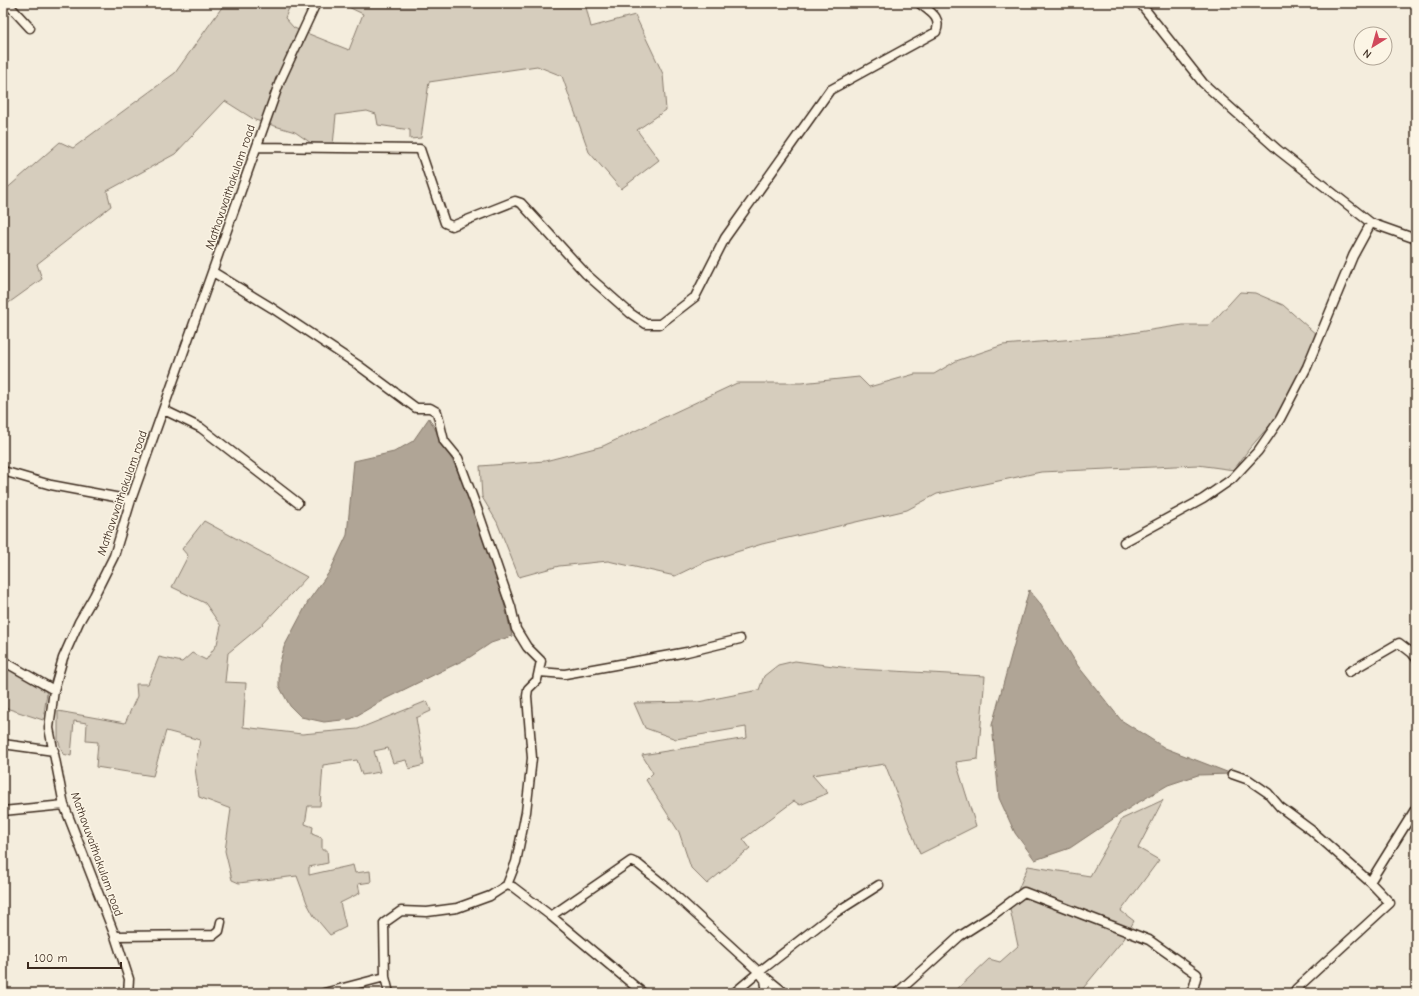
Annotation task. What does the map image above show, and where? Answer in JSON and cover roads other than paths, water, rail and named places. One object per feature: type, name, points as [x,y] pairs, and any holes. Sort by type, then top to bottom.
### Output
[{"type":"street","points":[[7,3],[30,28]]},
{"type":"street","name":"Mathavuvaithakulam road","points":[[128,993],[128,979],[115,936],[64,805],[49,728],[54,690],[63,658],[79,622],[114,556],[131,500],[280,81],[316,3]]},
{"type":"street","points":[[257,147],[420,149],[445,222],[452,226],[515,200],[521,203],[586,274],[630,313],[646,324],[660,324],[695,297],[725,238],[830,90],[936,32],[939,25],[936,18],[919,3]]},
{"type":"street","points":[[1140,3],[1202,83],[1278,150],[1371,223],[1416,239]]},
{"type":"street","points":[[1124,542],[1203,500],[1232,479],[1258,451],[1280,419],[1301,379],[1353,256],[1371,223]]},
{"type":"street","points":[[213,272],[272,308],[358,365],[416,408],[430,408],[437,412],[444,441],[458,458],[479,514],[511,607],[516,629],[527,647],[541,660],[537,680],[528,689],[527,696],[532,758],[526,812],[516,862],[507,885],[490,896],[457,908],[427,912],[401,911],[384,923],[385,977],[389,993]]},
{"type":"street","points":[[164,410],[201,428],[298,503]]},
{"type":"street","points":[[3,471],[51,485],[131,500]]},
{"type":"street","points":[[538,672],[565,674],[687,652],[740,640]]},
{"type":"street","points":[[1349,672],[1398,643],[1412,653],[1416,658]]},
{"type":"street","points":[[3,661],[54,690]]},
{"type":"street","points":[[3,744],[54,751]]},
{"type":"street","points":[[1232,774],[1249,780],[1268,793],[1280,808],[1311,830],[1370,882],[1390,903],[1296,989],[1299,993]]},
{"type":"street","points":[[3,811],[64,805]]},
{"type":"street","points":[[1370,882],[1416,808]]},
{"type":"street","points":[[551,916],[631,861],[638,864],[664,885],[759,972],[785,993]]},
{"type":"street","points":[[507,885],[513,887],[551,916],[643,993]]},
{"type":"street","points":[[734,993],[835,914],[879,885]]},
{"type":"street","points":[[897,993],[960,936],[993,915],[1024,892],[1148,940],[1197,974],[1194,986],[1190,993]]},
{"type":"street","points":[[115,936],[214,935],[219,931],[221,922]]},
{"type":"street","points":[[759,972],[765,980],[767,993]]},
{"type":"street","points":[[324,993],[385,977]]}]
